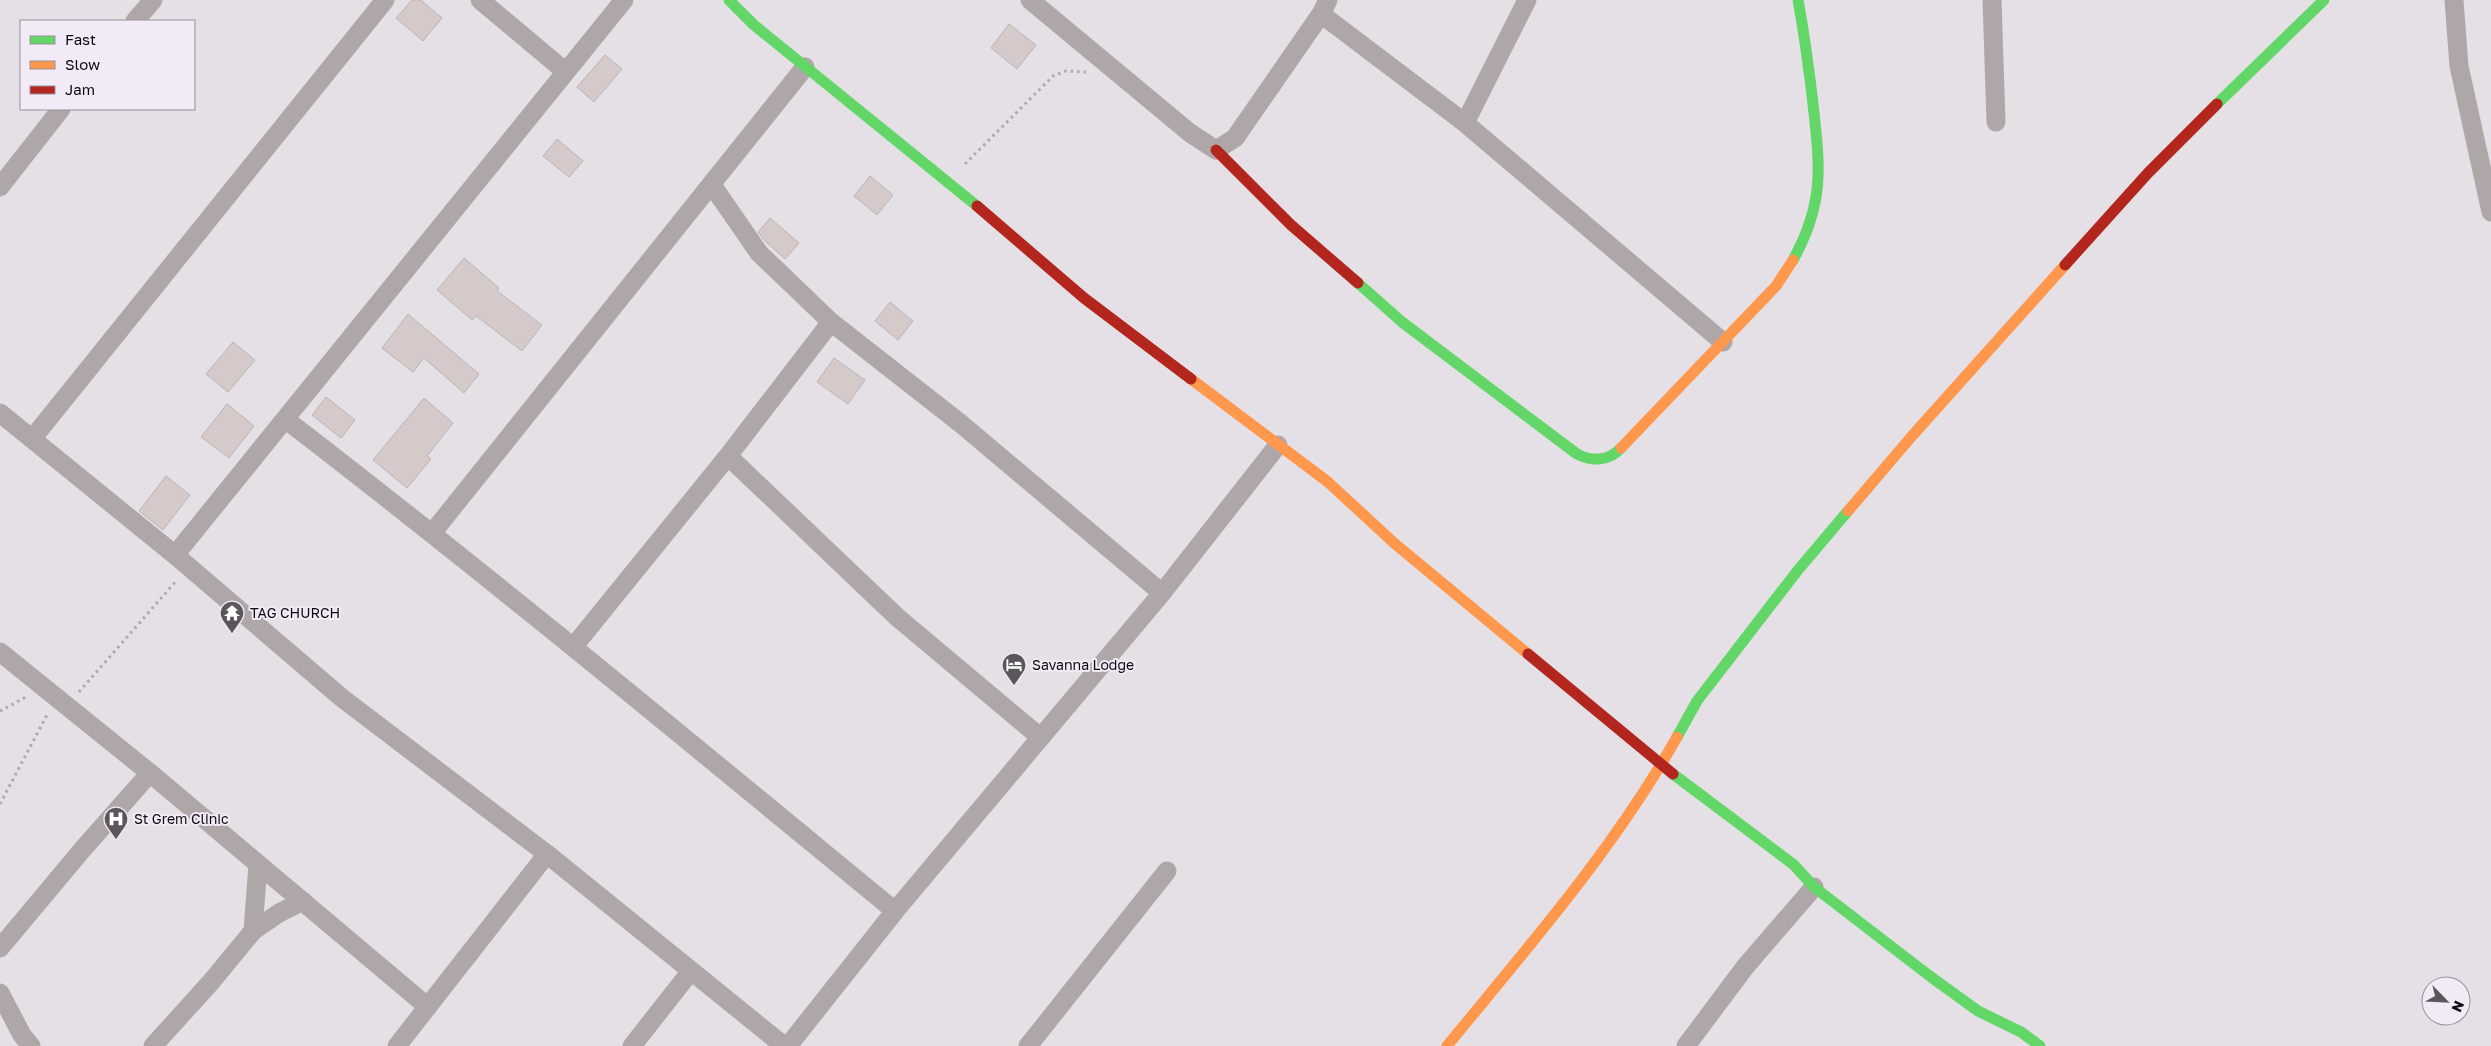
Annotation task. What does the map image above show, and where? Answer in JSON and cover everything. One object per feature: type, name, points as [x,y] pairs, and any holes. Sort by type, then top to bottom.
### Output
[{"type":"street","points":[[135,20],[153,0]]},
{"type":"street","points":[[32,439],[385,0]]},
{"type":"street","points":[[480,0],[566,72]]},
{"type":"street","points":[[181,561],[285,419],[624,0]]},
{"type":"street","points":[[729,0],[754,25],[948,181],[1084,298],[1328,482],[1394,543],[1660,765],[1794,865],[1814,887],[1978,1011],[2021,1032],[2040,1046]]},
{"type":"street","points":[[1030,0],[1190,133],[1216,150],[1291,225],[1402,322],[1563,445],[1590,460],[1604,460],[1617,452],[1723,342],[1788,269],[1810,229],[1816,210],[1820,169],[1804,30],[1798,0]]},
{"type":"street","points":[[1464,123],[1527,0]]},
{"type":"street","points":[[1992,0],[1996,122]]},
{"type":"street","points":[[1447,1046],[1566,900],[1660,765],[1697,701],[1798,570],[1912,436],[2148,173],[2324,0]]},
{"type":"street","points":[[2454,0],[2459,66],[2491,212]]},
{"type":"street","points":[[1216,150],[1235,138],[1324,7],[1723,342]]},
{"type":"street","points":[[433,532],[559,372],[712,185],[805,66]]},
{"type":"street","points":[[0,187],[61,110]]},
{"type":"street","points":[[712,185],[759,253],[831,322],[960,423],[1162,593]]},
{"type":"street","points":[[574,646],[728,456],[831,322]]},
{"type":"street","points":[[0,413],[181,561],[342,698],[547,854],[786,1046],[1040,737],[1162,593],[1278,445]]},
{"type":"street","points":[[285,419],[433,532],[574,646],[895,912]]},
{"type":"street","points":[[728,456],[897,617],[1040,737]]},
{"type":"street","points":[[0,652],[150,773],[428,1006]]},
{"type":"street","points":[[0,948],[82,850],[150,773]]},
{"type":"street","points":[[397,1046],[547,854]]},
{"type":"street","points":[[253,931],[258,864]]},
{"type":"street","points":[[1028,1046],[1167,871]]},
{"type":"street","points":[[1686,1046],[1745,967],[1814,887]]},
{"type":"street","points":[[153,1046],[211,982],[253,931],[279,913],[303,901]]},
{"type":"street","points":[[632,1046],[691,971]]},
{"type":"street","points":[[0,992],[22,1034],[31,1046]]},
{"type":"path","points":[[948,181],[1053,76],[1066,71],[1121,74]]},
{"type":"path","points":[[0,804],[56,696],[181,561]]},
{"type":"path","points":[[0,711],[56,696]]},
{"type":"building","points":[[412,0],[421,0],[442,18],[423,41],[396,18]]},
{"type":"building","points":[[1009,24],[1036,45],[1017,69],[991,48]]},
{"type":"building","points":[[605,55],[622,69],[594,102],[577,87]]},
{"type":"building","points":[[557,139],[583,161],[569,177],[543,156]]},
{"type":"building","points":[[870,176],[893,195],[877,215],[854,196]]},
{"type":"building","points":[[770,218],[799,243],[785,259],[758,232]]},
{"type":"building","points":[[464,258],[499,288],[497,291],[542,325],[522,351],[476,316],[472,320],[437,290]]},
{"type":"building","points":[[890,302],[913,321],[898,340],[875,321]]},
{"type":"building","points":[[408,314],[479,374],[464,393],[424,358],[413,372],[382,348]]},
{"type":"building","points":[[233,342],[255,360],[228,392],[206,374]]},
{"type":"building","points":[[834,358],[865,380],[848,404],[817,382]]},
{"type":"building","points":[[326,397],[355,420],[341,438],[312,415]]},
{"type":"building","points":[[424,398],[453,423],[427,456],[431,459],[407,488],[373,460]]},
{"type":"building","points":[[227,404],[254,426],[229,458],[201,437]]},
{"type":"building","points":[[166,476],[190,495],[163,530],[139,511]]},
{"type":"traffic: fast","points":[[729,0],[754,25],[977,206]]},
{"type":"traffic: fast","points":[[1793,260],[1811,218],[1818,179],[1817,140],[1812,95],[1798,0]]},
{"type":"traffic: fast","points":[[2217,104],[2324,0]]},
{"type":"traffic: fast","points":[[1358,283],[1402,322],[1577,454],[1583,457],[1600,459],[1611,456],[1621,448]]},
{"type":"traffic: fast","points":[[1677,737],[1697,701],[1798,570],[1848,511]]},
{"type":"traffic: fast","points":[[1673,774],[1794,865],[1814,887],[1931,977],[1978,1011],[2021,1032],[2040,1046]]},
{"type":"traffic: slow","points":[[1621,448],[1776,286],[1793,260]]},
{"type":"traffic: slow","points":[[1848,511],[1912,436],[2065,265]]},
{"type":"traffic: slow","points":[[1191,379],[1328,482],[1394,543],[1528,654]]},
{"type":"traffic: slow","points":[[1447,1046],[1539,934],[1598,858],[1626,819],[1677,737]]},
{"type":"traffic: jam","points":[[2065,265],[2148,173],[2217,104]]},
{"type":"traffic: jam","points":[[1216,150],[1291,225],[1358,283]]},
{"type":"traffic: jam","points":[[977,206],[1084,298],[1191,379]]},
{"type":"traffic: jam","points":[[1528,654],[1673,774]]},
{"type":"place","name":"TAG CHURCH","points":[[232,634]]},
{"type":"place","name":"Savanna Lodge","points":[[1014,686]]},
{"type":"place","name":"St Grem Clinic","points":[[116,840]]}]
